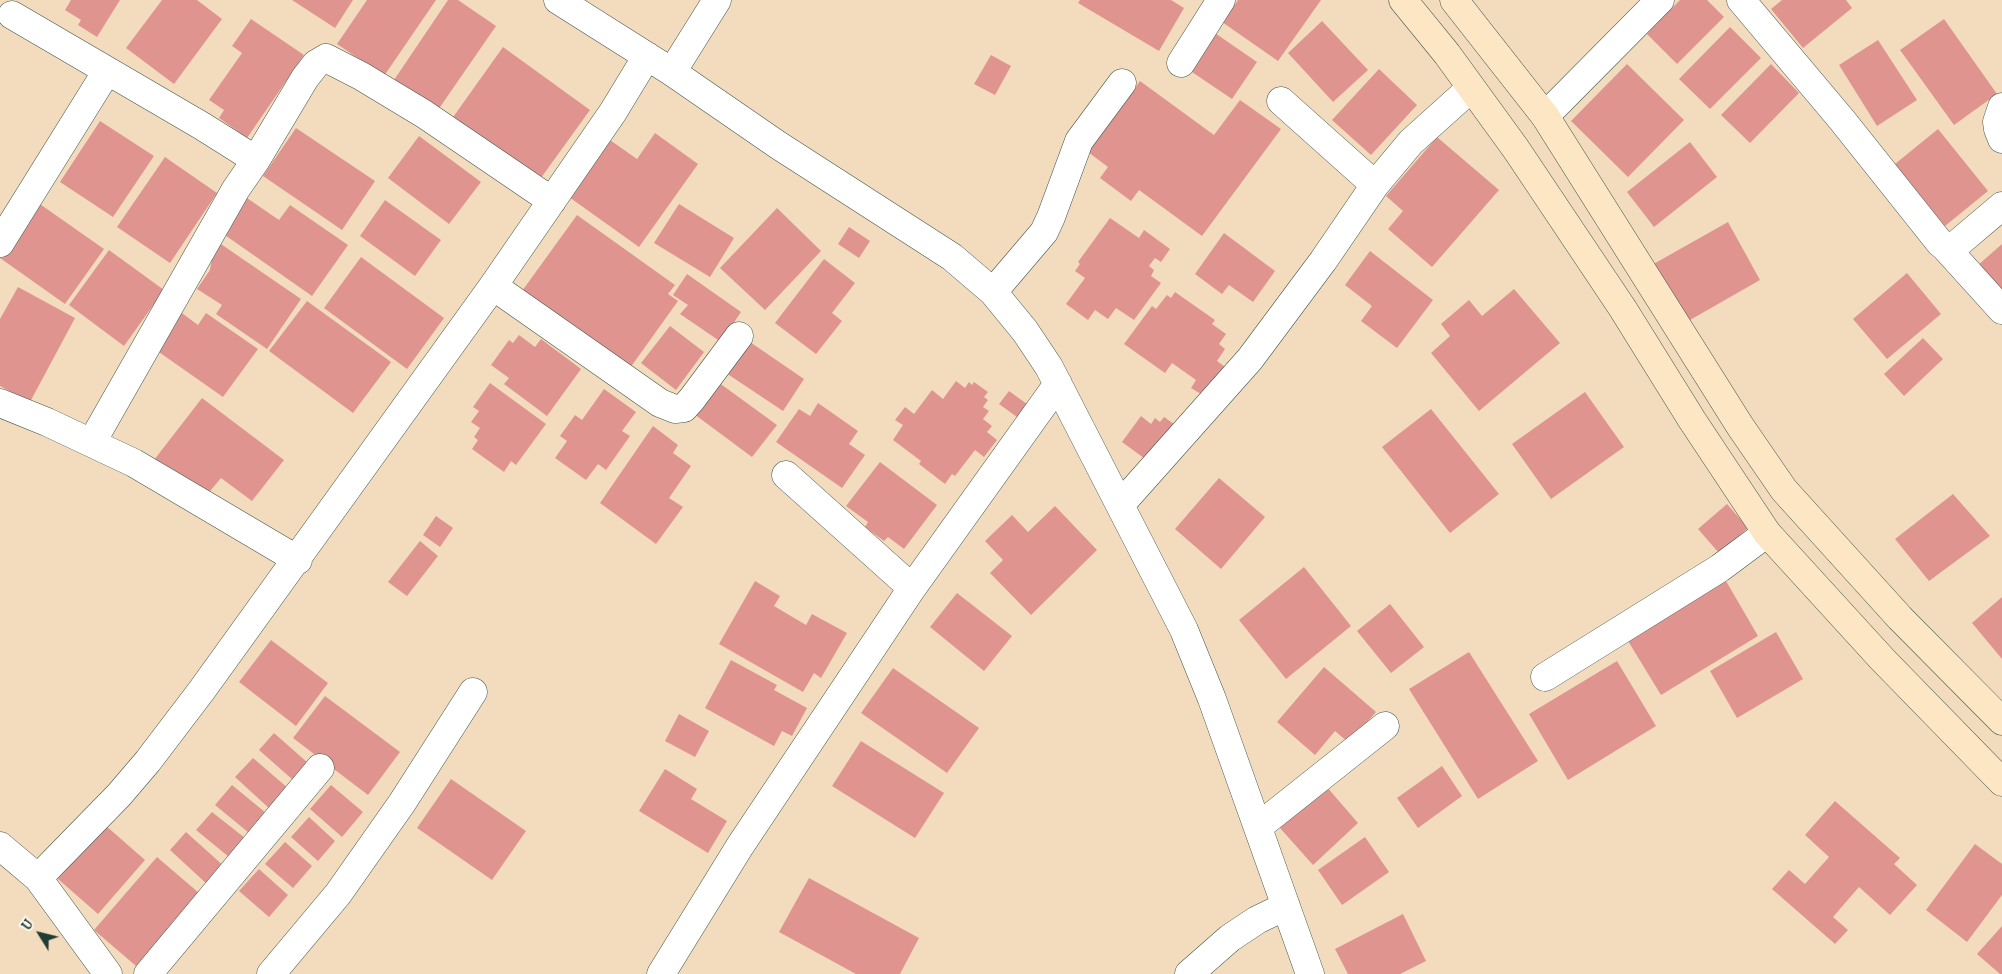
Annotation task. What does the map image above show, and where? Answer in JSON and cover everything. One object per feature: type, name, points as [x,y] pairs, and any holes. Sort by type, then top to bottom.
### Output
[{"type":"street","points":[[558,0],[672,72],[778,145],[952,258],[993,292],[1030,338],[1058,384],[1184,630],[1258,827],[1310,974]]},
{"type":"street","points":[[672,72],[717,0]]},
{"type":"street","points":[[1181,63],[1221,0]]},
{"type":"street","points":[[1403,0],[1447,54],[1516,149],[1623,309],[1692,420],[1766,533],[1883,660],[2002,782]]},
{"type":"street","points":[[1454,0],[1545,116],[1740,426],[1784,490],[1900,618],[2002,720]]},
{"type":"street","points":[[1545,116],[1660,0]]},
{"type":"street","points":[[1741,0],[1842,120],[1936,239],[2002,310]]},
{"type":"street","points":[[12,15],[256,160]]},
{"type":"street","points":[[38,878],[119,795],[148,761],[298,560],[552,201],[613,112],[647,56]]},
{"type":"street","points":[[92,442],[236,189],[256,160],[305,78],[316,64],[326,58],[362,76],[424,114],[552,201]]},
{"type":"street","points":[[0,243],[108,71]]},
{"type":"street","points":[[993,292],[1044,232],[1078,141],[1122,83]]},
{"type":"street","points":[[1121,504],[1250,359],[1323,262],[1375,185],[1410,142],[1471,88]]},
{"type":"street","points":[[1281,101],[1375,185]]},
{"type":"street","points":[[2002,107],[1997,122],[2002,139]]},
{"type":"street","points":[[1945,247],[1957,244],[2002,206]]},
{"type":"street","points":[[493,286],[660,403],[675,409],[684,408],[692,399],[739,336]]},
{"type":"street","points":[[661,974],[740,846],[912,588],[1058,384]]},
{"type":"street","points":[[0,403],[92,442],[134,463],[298,560]]},
{"type":"street","points":[[786,475],[912,588]]},
{"type":"street","points":[[1545,677],[1720,568],[1766,533]]},
{"type":"street","points":[[271,974],[338,894],[402,803],[474,692]]},
{"type":"street","points":[[1258,827],[1385,726]]},
{"type":"street","points":[[148,974],[320,768]]},
{"type":"street","points":[[0,846],[38,878],[108,974]]},
{"type":"street","points":[[1189,974],[1230,938],[1257,920],[1286,906]]},
{"type":"building","points":[[71,0],[120,0],[97,37],[78,25],[81,20],[65,10]]},
{"type":"building","points":[[162,0],[197,0],[222,19],[174,84],[126,48]]},
{"type":"building","points":[[292,0],[353,0],[335,28]]},
{"type":"building","points":[[367,0],[436,0],[384,76],[337,44]]},
{"type":"building","points":[[448,0],[458,0],[496,26],[438,110],[394,80]]},
{"type":"building","points":[[1080,0],[1171,0],[1184,8],[1159,51],[1078,3]]},
{"type":"building","points":[[1238,0],[1321,0],[1278,61],[1222,22]]},
{"type":"building","points":[[1680,0],[1707,0],[1724,17],[1677,64],[1647,34]]},
{"type":"building","points":[[1782,0],[1846,0],[1852,8],[1803,48],[1771,9]]},
{"type":"building","points":[[251,19],[304,55],[247,138],[219,118],[224,110],[209,100],[242,53],[232,46]]},
{"type":"building","points":[[1944,19],[1997,94],[1954,125],[1900,50]]},
{"type":"building","points":[[1322,21],[1368,70],[1333,102],[1288,53]]},
{"type":"building","points":[[1730,27],[1761,58],[1710,109],[1679,79]]},
{"type":"building","points":[[1212,31],[1257,62],[1232,99],[1186,68]]},
{"type":"building","points":[[1878,40],[1917,100],[1877,126],[1839,65]]},
{"type":"building","points":[[503,47],[590,110],[538,182],[451,120]]},
{"type":"building","points":[[991,55],[1011,66],[995,95],[974,84]]},
{"type":"building","points":[[1627,64],[1684,120],[1628,177],[1571,121]]},
{"type":"building","points":[[1771,64],[1799,93],[1750,143],[1721,115]]},
{"type":"building","points":[[1379,69],[1417,105],[1371,155],[1332,120]]},
{"type":"building","points":[[1140,81],[1214,135],[1240,100],[1281,129],[1202,236],[1139,190],[1131,201],[1100,178],[1108,167],[1088,152]]},
{"type":"building","points":[[100,121],[154,156],[113,217],[60,182]]},
{"type":"building","points":[[296,128],[375,181],[342,230],[263,176]]},
{"type":"building","points":[[1938,129],[1988,191],[1945,226],[1895,164]]},
{"type":"building","points":[[655,133],[698,164],[639,247],[569,197],[610,140],[637,159]]},
{"type":"building","points":[[419,136],[481,182],[449,224],[388,178]]},
{"type":"building","points":[[1437,137],[1499,190],[1432,267],[1388,229],[1403,211],[1386,196]]},
{"type":"building","points":[[1690,142],[1717,177],[1654,227],[1627,192]]},
{"type":"building","points":[[165,157],[217,193],[170,263],[117,227]]},
{"type":"building","points":[[247,198],[279,220],[290,205],[348,245],[312,296],[222,233]]},
{"type":"building","points":[[385,200],[441,240],[415,276],[360,236]]},
{"type":"building","points":[[37,202],[104,249],[65,304],[0,258],[0,254]]},
{"type":"building","points":[[679,204],[734,238],[710,277],[654,243]]},
{"type":"building","points":[[777,208],[821,251],[765,310],[720,268]]},
{"type":"building","points":[[577,215],[675,285],[668,294],[678,301],[625,375],[517,298]]},
{"type":"building","points":[[1110,218],[1139,238],[1144,230],[1170,249],[1161,262],[1155,258],[1149,266],[1154,270],[1151,276],[1161,283],[1134,320],[1116,308],[1108,319],[1095,310],[1088,320],[1066,304],[1085,278],[1075,271],[1080,264],[1078,262]]},
{"type":"building","points":[[1728,222],[1760,280],[1683,324],[1650,266]]},
{"type":"building","points":[[849,227],[870,241],[859,258],[838,244]]},
{"type":"building","points":[[1224,233],[1275,271],[1253,302],[1229,285],[1222,294],[1195,274]]},
{"type":"building","points":[[215,240],[301,299],[267,349],[216,314],[222,305],[197,289],[210,270]]},
{"type":"building","points":[[2002,244],[2002,295],[1977,266]]},
{"type":"building","points":[[109,250],[164,290],[124,346],[69,305]]},
{"type":"building","points":[[1370,251],[1433,300],[1397,348],[1361,321],[1372,306],[1345,285]]},
{"type":"building","points":[[361,257],[444,318],[407,369],[324,308]]},
{"type":"building","points":[[824,259],[855,283],[832,313],[842,321],[816,354],[775,323]]},
{"type":"building","points":[[1907,273],[1941,314],[1887,359],[1853,319]]},
{"type":"building","points":[[687,274],[741,312],[721,342],[680,314],[688,305],[673,295]]},
{"type":"building","points":[[18,287],[75,318],[30,402],[0,386],[0,319]]},
{"type":"building","points":[[1514,289],[1560,343],[1479,411],[1431,353],[1450,336],[1441,324],[1469,300],[1482,316]]},
{"type":"building","points":[[1175,292],[1215,320],[1212,324],[1226,334],[1219,344],[1225,349],[1217,361],[1228,369],[1215,388],[1209,383],[1201,394],[1191,388],[1196,380],[1172,363],[1165,373],[1124,344],[1152,306],[1156,309],[1167,295],[1171,298]]},
{"type":"building","points":[[307,301],[391,362],[353,413],[269,351]]},
{"type":"building","points":[[175,308],[198,325],[206,313],[258,349],[223,397],[156,350]]},
{"type":"building","points":[[670,326],[704,352],[676,390],[641,363]]},
{"type":"building","points":[[519,335],[535,347],[541,339],[581,369],[547,416],[504,384],[509,378],[491,365],[509,340],[513,343]]},
{"type":"building","points":[[1923,338],[1943,359],[1904,396],[1884,374]]},
{"type":"building","points":[[747,340],[804,379],[783,411],[726,373]]},
{"type":"building","points":[[956,381],[965,388],[969,382],[972,385],[974,382],[988,392],[984,397],[988,400],[983,407],[989,411],[983,419],[992,426],[987,432],[997,440],[984,457],[975,450],[955,476],[952,474],[945,484],[919,464],[921,461],[893,440],[903,425],[895,420],[905,407],[914,414],[932,390],[943,399]]},
{"type":"building","points":[[718,382],[777,425],[752,457],[694,414]]},
{"type":"building","points":[[490,383],[546,424],[516,465],[511,461],[504,472],[472,449],[478,440],[474,437],[480,428],[471,422],[479,411],[473,407]]},
{"type":"building","points":[[604,389],[636,412],[622,431],[630,436],[606,470],[598,464],[586,480],[555,458],[567,441],[560,436],[575,415],[582,420]]},
{"type":"building","points":[[1009,391],[1027,404],[1017,417],[999,404]]},
{"type":"building","points":[[1585,392],[1624,447],[1551,499],[1512,444]]},
{"type":"building","points":[[202,398],[284,460],[252,501],[221,478],[206,496],[154,460]]},
{"type":"building","points":[[818,403],[858,431],[849,444],[865,455],[842,488],[776,442],[799,409],[810,416]]},
{"type":"building","points":[[1431,409],[1499,494],[1450,533],[1382,447]]},
{"type":"building","points":[[1141,416],[1151,424],[1155,418],[1160,422],[1164,417],[1174,424],[1148,461],[1122,442]]},
{"type":"building","points":[[653,426],[678,445],[673,453],[691,466],[669,498],[683,507],[656,544],[600,503]]},
{"type":"building","points":[[880,462],[937,505],[904,549],[888,537],[884,541],[865,527],[868,522],[846,506]]},
{"type":"building","points":[[1219,478],[1265,517],[1221,569],[1175,529]]},
{"type":"building","points":[[1953,494],[1990,536],[1929,581],[1895,539]]},
{"type":"building","points":[[1727,504],[1748,528],[1719,553],[1698,529]]},
{"type":"building","points":[[1055,506],[1097,550],[1031,615],[990,573],[1003,560],[985,541],[1012,515],[1028,532]]},
{"type":"building","points":[[436,516],[453,528],[440,547],[423,535]]},
{"type":"building","points":[[420,541],[438,556],[407,596],[388,582]]},
{"type":"building","points":[[1304,567],[1351,626],[1286,679],[1239,620]]},
{"type":"building","points":[[755,581],[780,596],[774,606],[806,625],[812,614],[847,633],[821,678],[814,673],[803,692],[719,644]]},
{"type":"building","points":[[1726,581],[1758,636],[1661,695],[1628,641]]},
{"type":"building","points":[[957,593],[1012,636],[984,671],[930,627]]},
{"type":"building","points":[[2002,597],[2002,659],[1972,623]]},
{"type":"building","points":[[1390,604],[1424,647],[1391,673],[1357,631]]},
{"type":"building","points":[[1776,632],[1803,679],[1737,718],[1710,671]]},
{"type":"building","points":[[271,640],[328,683],[296,726],[239,682]]},
{"type":"building","points":[[1469,652],[1538,761],[1478,799],[1409,689]]},
{"type":"building","points":[[731,660],[777,685],[774,690],[807,708],[792,736],[782,731],[774,746],[705,708]]},
{"type":"building","points":[[1617,661],[1656,726],[1568,780],[1529,714]]},
{"type":"building","points":[[1324,667],[1376,712],[1349,743],[1335,731],[1315,755],[1277,722]]},
{"type":"building","points":[[893,668],[979,728],[947,773],[861,713]]},
{"type":"building","points":[[325,696],[400,752],[368,795],[293,738]]},
{"type":"building","points":[[679,714],[709,731],[695,757],[665,741]]},
{"type":"building","points":[[274,733],[308,763],[293,780],[259,750]]},
{"type":"building","points":[[861,741],[944,793],[915,838],[832,786]]},
{"type":"building","points":[[253,758],[289,789],[271,810],[235,777]]},
{"type":"building","points":[[1442,766],[1462,796],[1418,828],[1397,798]]},
{"type":"building","points":[[665,769],[697,789],[691,799],[727,821],[708,853],[639,811]]},
{"type":"building","points":[[451,779],[526,831],[492,880],[417,828]]},
{"type":"building","points":[[232,785],[266,813],[249,833],[215,805]]},
{"type":"building","points":[[331,785],[363,812],[342,837],[310,809]]},
{"type":"building","points":[[1326,786],[1358,823],[1313,865],[1280,828]]},
{"type":"building","points":[[1835,801],[1900,858],[1894,864],[1917,885],[1890,915],[1859,887],[1833,917],[1848,930],[1835,944],[1772,889],[1789,870],[1805,884],[1829,857],[1805,835]]},
{"type":"building","points":[[212,812],[245,838],[229,857],[196,830]]},
{"type":"building","points":[[309,817],[335,841],[318,861],[291,837]]},
{"type":"building","points":[[105,825],[145,860],[98,914],[58,879]]},
{"type":"building","points":[[186,832],[226,868],[209,886],[170,850]]},
{"type":"building","points":[[1365,837],[1389,872],[1342,905],[1318,870]]},
{"type":"building","points":[[285,842],[312,866],[293,888],[265,864]]},
{"type":"building","points":[[1975,844],[2002,864],[2002,895],[1967,942],[1926,910]]},
{"type":"building","points":[[157,857],[199,893],[136,966],[94,930]]},
{"type":"building","points":[[259,869],[288,895],[269,917],[239,891]]},
{"type":"building","points":[[809,878],[919,938],[900,974],[856,974],[779,932]]},
{"type":"building","points":[[1403,914],[1426,961],[1400,974],[1348,974],[1335,949]]},
{"type":"building","points":[[2002,926],[2002,974],[2000,974],[1977,954]]}]
